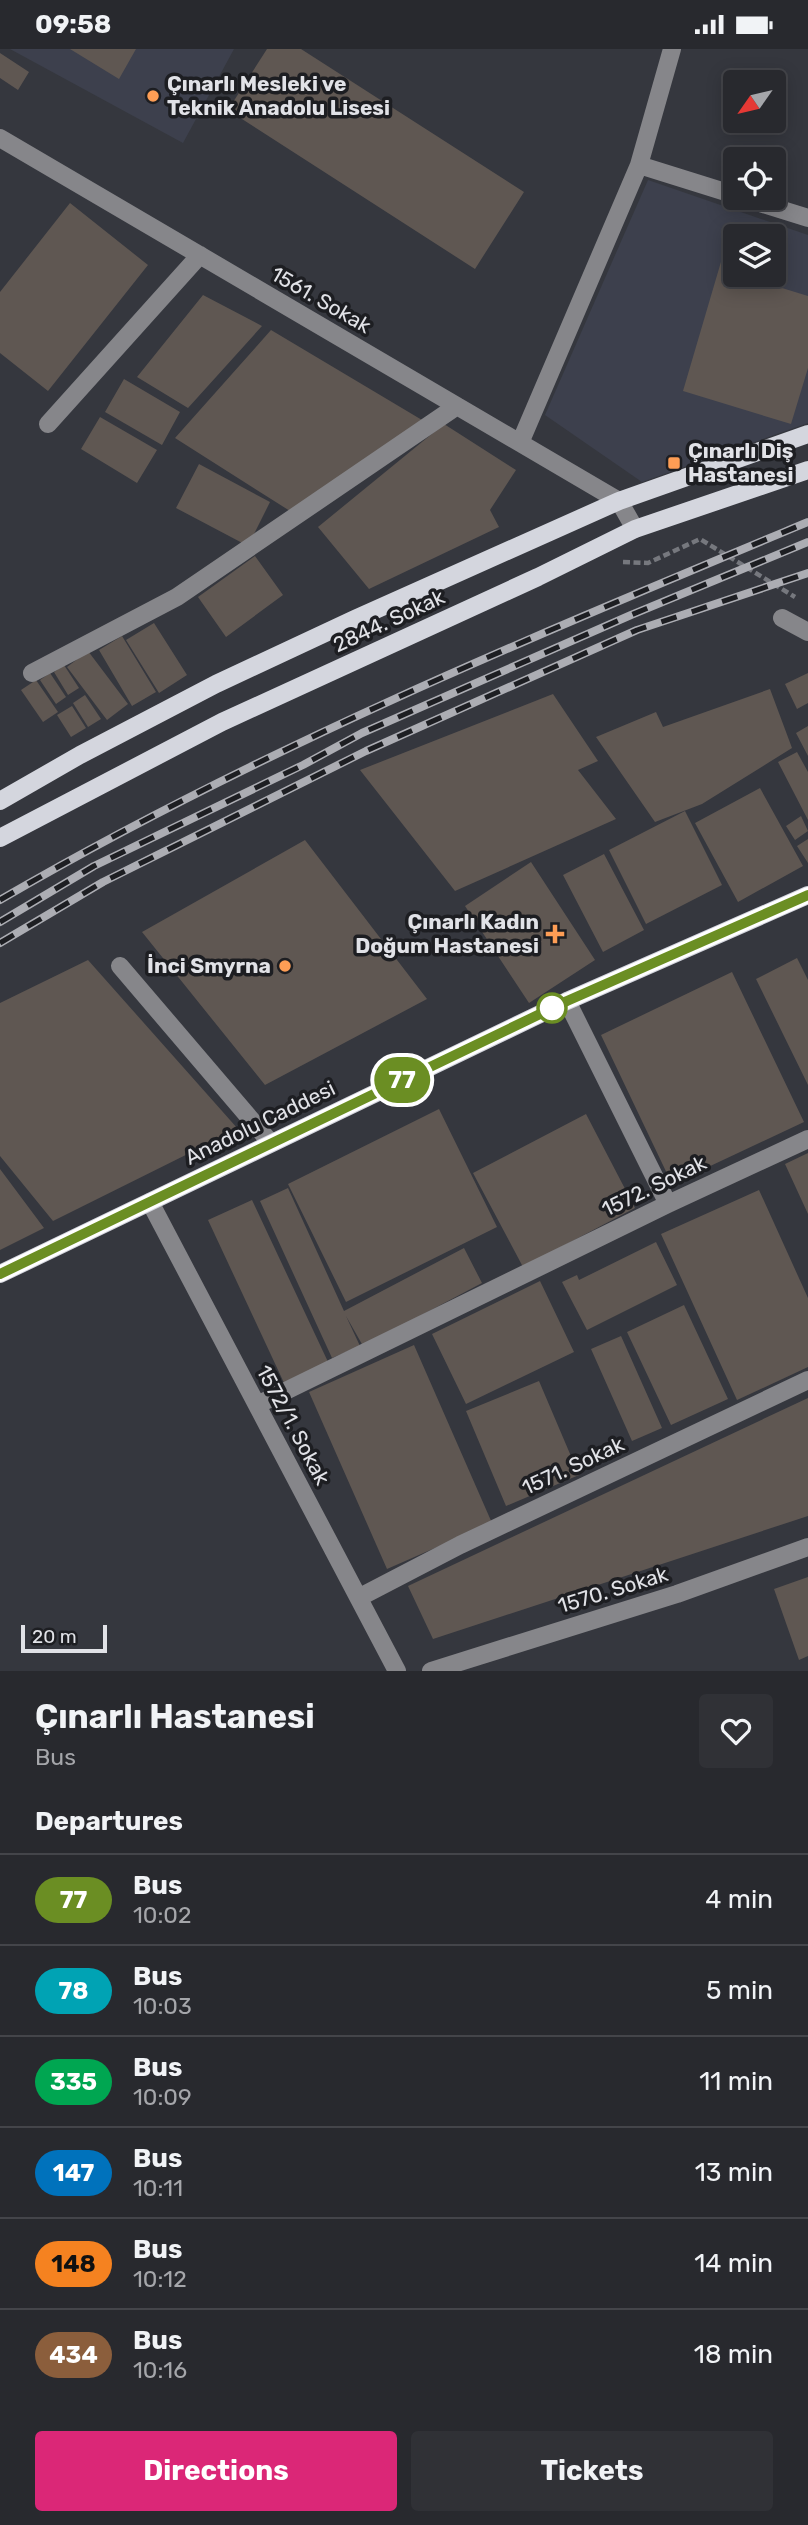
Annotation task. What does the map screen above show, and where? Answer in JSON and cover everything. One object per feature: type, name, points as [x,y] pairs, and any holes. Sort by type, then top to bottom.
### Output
[{"type":"main road","name":"2844. Sokak","points":[[0,801],[80,755],[216,684],[620,501],[808,434]]},
{"type":"main road","name":"2844. Sokak","points":[[0,838],[222,722],[538,577],[635,529],[808,470]]},
{"type":"main road","name":"Anadolu Caddesi","points":[[0,1274],[567,1001],[808,895]]},
{"type":"street","points":[[520,443],[639,165],[672,49]]},
{"type":"street","name":"1561. Sokak","points":[[0,138],[620,501]]},
{"type":"street","points":[[639,165],[723,191]]},
{"type":"street","points":[[782,210],[808,218]]},
{"type":"street","points":[[48,423],[200,255]]},
{"type":"street","points":[[32,673],[177,597],[457,406]]},
{"type":"street","points":[[620,501],[635,529]]},
{"type":"street","points":[[782,618],[808,632]]},
{"type":"street","points":[[120,966],[271,1143]]},
{"type":"street","points":[[567,1001],[668,1204]]},
{"type":"street","name":"1572. Sokak","points":[[257,1405],[668,1204],[808,1139]]},
{"type":"street","name":"1572/1. Sokak","points":[[150,1202],[397,1671]]},
{"type":"street","name":"1571. Sokak","points":[[360,1597],[460,1545],[808,1380]]},
{"type":"street","name":"1570. Sokak","points":[[431,1671],[677,1594],[808,1546]]},
{"type":"path","points":[[649,563],[700,539],[797,598]]},
{"type":"shaded area","name":"Çınarlı Mesleki ve Teknik Anadolu Lisesi","points":[[10,49],[234,49],[183,143]]},
{"type":"shaded area","points":[[648,180],[723,206],[723,210],[735,210],[776,224],[723,224],[723,287],[786,287],[786,227],[808,235],[808,423],[642,482],[545,415]]},
{"type":"building","points":[[70,49],[136,49],[119,79]]},
{"type":"building","points":[[267,49],[301,49],[524,192],[475,269],[228,110]]},
{"type":"building","points":[[0,53],[29,72],[18,90],[0,78]]},
{"type":"building","points":[[70,203],[148,265],[48,391],[0,353],[0,292]]},
{"type":"building","points":[[723,255],[723,287],[782,287],[808,296],[808,368],[791,424],[683,391]]},
{"type":"building","points":[[203,295],[262,326],[188,408],[137,377]]},
{"type":"building","points":[[271,330],[422,420],[290,511],[175,438]]},
{"type":"building","points":[[124,379],[180,412],[162,445],[105,412]]},
{"type":"building","points":[[100,417],[157,450],[137,483],[81,449]]},
{"type":"building","points":[[444,424],[516,470],[490,510],[499,527],[369,589],[318,527]]},
{"type":"building","points":[[199,464],[270,502],[248,546],[176,508]]},
{"type":"building","points":[[255,556],[283,595],[226,637],[198,597]]},
{"type":"building","points":[[154,623],[187,675],[159,693],[126,640]]},
{"type":"building","points":[[122,636],[156,692],[132,706],[99,650]]},
{"type":"building","points":[[88,651],[128,704],[107,720],[67,667]]},
{"type":"building","points":[[64,665],[79,688],[68,695],[54,672]]},
{"type":"building","points":[[50,673],[66,697],[56,704],[40,680]]},
{"type":"building","points":[[808,673],[808,703],[797,709],[785,684]]},
{"type":"building","points":[[36,680],[58,712],[43,722],[21,690]]},
{"type":"building","points":[[770,689],[792,748],[702,804],[655,822],[596,737],[656,712],[663,727]]},
{"type":"building","points":[[553,694],[598,761],[578,770],[616,819],[455,891],[360,770]]},
{"type":"building","points":[[85,695],[101,719],[88,727],[73,703]]},
{"type":"building","points":[[72,706],[86,728],[71,737],[57,715]]},
{"type":"building","points":[[808,726],[808,756],[796,733]]},
{"type":"building","points":[[797,752],[808,772],[808,820],[778,762]]},
{"type":"building","points":[[760,788],[803,866],[738,902],[695,823]]},
{"type":"building","points":[[685,811],[722,885],[646,924],[609,850]]},
{"type":"building","points":[[801,816],[808,831],[795,840],[786,826]]},
{"type":"building","points":[[808,839],[808,863],[797,846]]},
{"type":"building","name":"İnci Smyrna","points":[[305,840],[427,999],[265,1085],[142,932]]},
{"type":"building","points":[[604,854],[644,930],[603,952],[563,875]]},
{"type":"building","points":[[531,862],[595,960],[529,1003],[465,906]]},
{"type":"building","points":[[797,958],[808,980],[808,1085],[756,979]]},
{"type":"building","points":[[88,960],[238,1129],[53,1221],[0,1156],[0,1003]]},
{"type":"building","points":[[732,972],[804,1122],[672,1184],[601,1035]]},
{"type":"building","points":[[439,1109],[497,1227],[346,1302],[288,1184]]},
{"type":"building","points":[[586,1114],[635,1208],[523,1267],[473,1173]]},
{"type":"building","points":[[808,1153],[808,1214],[785,1164]]},
{"type":"building","points":[[0,1169],[44,1228],[0,1250]]},
{"type":"building","points":[[288,1188],[344,1311],[464,1248],[482,1283],[363,1346],[346,1316],[360,1346],[332,1358],[260,1201]]},
{"type":"building","points":[[759,1190],[808,1298],[808,1367],[737,1400],[661,1234]]},
{"type":"building","points":[[252,1200],[329,1364],[285,1385],[208,1220]]},
{"type":"building","points":[[656,1242],[677,1285],[587,1330],[562,1282],[577,1275],[579,1280]]},
{"type":"building","points":[[540,1281],[574,1352],[466,1404],[432,1334]]},
{"type":"building","points":[[684,1305],[728,1399],[671,1425],[627,1332]]},
{"type":"building","points":[[621,1336],[662,1428],[632,1441],[591,1349]]},
{"type":"building","points":[[414,1345],[492,1523],[387,1569],[309,1392]]},
{"type":"building","points":[[539,1381],[579,1475],[506,1506],[466,1411]]},
{"type":"building","points":[[808,1398],[808,1516],[433,1639],[408,1586]]},
{"type":"building","points":[[808,1577],[808,1656],[799,1660],[774,1589]]},
{"type":"railway","points":[[0,900],[97,845],[196,794],[398,697],[808,522]]},
{"type":"railway","points":[[0,922],[94,866],[303,765],[362,733],[631,615],[808,542]]},
{"type":"railway","points":[[0,943],[103,882],[366,751],[637,630],[808,573]]},
{"type":"bus line","name":"77","points":[[0,1274],[567,1001],[808,895]]},
{"type":"place","name":"Çınarlı Mesleki ve Teknik Anadolu Lisesi","points":[[153,96]]},
{"type":"place","name":"Çınarlı Diş Hastanesi","points":[[674,463]]},
{"type":"place","name":"Çınarlı Kadın Doğum Hastanesi","points":[[555,934]]},
{"type":"place","name":"İnci Smyrna","points":[[285,966]]}]
